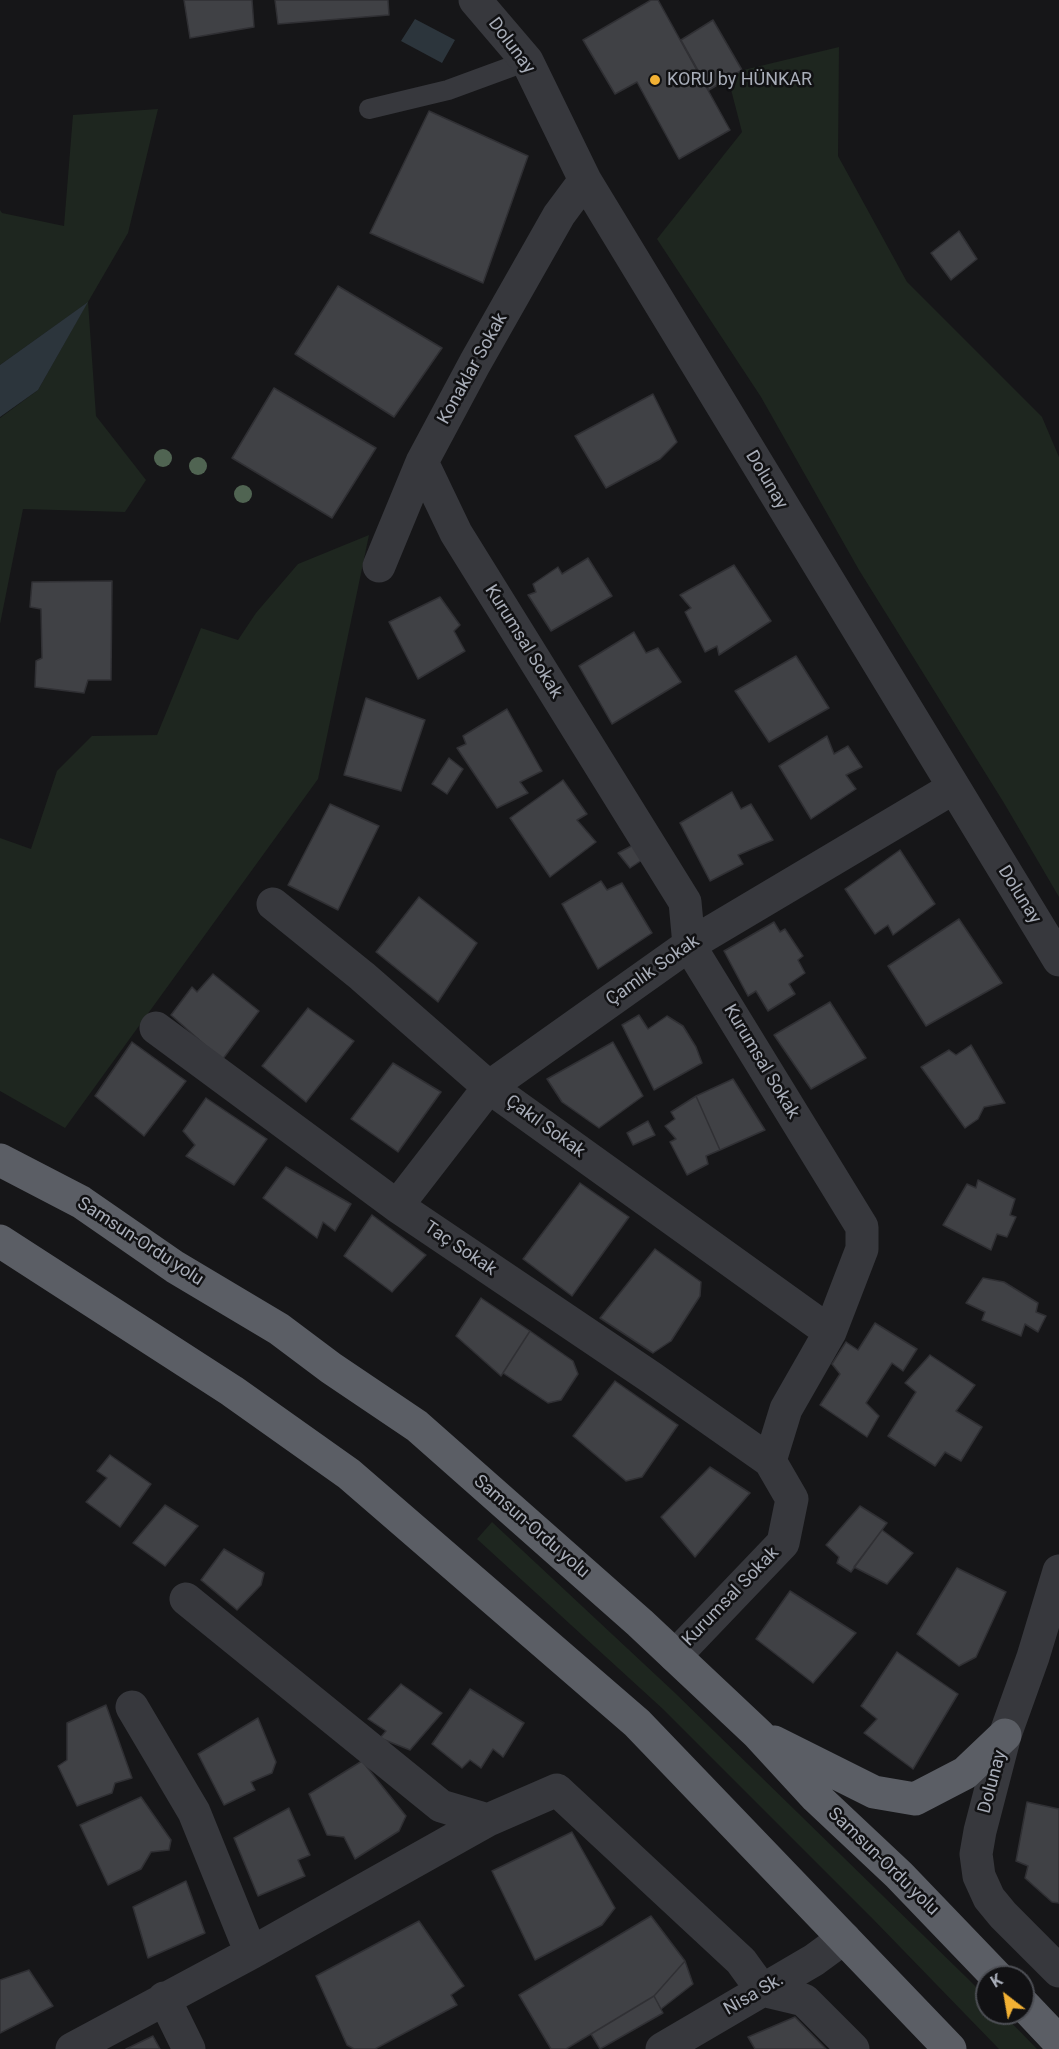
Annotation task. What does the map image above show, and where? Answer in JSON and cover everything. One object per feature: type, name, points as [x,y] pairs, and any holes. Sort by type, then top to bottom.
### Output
[{"type":"highway","name":"Samsun-Ordu yolu","points":[[0,1160],[81,1202],[175,1267],[279,1329],[331,1368],[417,1426],[675,1656],[758,1734],[816,1797],[899,1875],[985,1965]]},
{"type":"highway","points":[[0,1241],[232,1391],[349,1474],[637,1723],[950,2049]]},
{"type":"highway","points":[[758,1734],[874,1792],[915,1799],[965,1773],[1005,1735]]},
{"type":"highway","points":[[1035,2017],[1059,2042]]},
{"type":"street","name":"Dolunay","points":[[476,0],[527,61],[585,180],[1059,960]]},
{"type":"street","name":"Konaklar Sokak","points":[[379,566],[422,462],[559,215],[585,180]]},
{"type":"street","name":"Kurumsal Sokak","points":[[422,462],[456,533],[684,902],[689,945],[862,1227],[862,1249],[830,1332],[786,1409],[770,1461],[792,1499],[783,1543],[675,1656]]},
{"type":"street","name":"Çamlık Sokak","points":[[397,1206],[489,1087],[689,945],[953,788]]},
{"type":"street","name":"Çakıl Sokak","points":[[273,904],[362,976],[489,1087],[830,1332]]},
{"type":"street","name":"Taç Sokak","points":[[156,1028],[397,1206],[652,1378],[770,1461]]},
{"type":"street","name":"Dolunay","points":[[1057,1582],[1005,1735],[976,1854],[979,1876],[989,1898],[1059,1971]]},
{"type":"street","points":[[186,1599],[441,1806],[488,1820]]},
{"type":"street","points":[[132,1707],[195,1812],[251,1953]]},
{"type":"street","points":[[72,2049],[251,1953],[488,1820],[557,1790],[741,1961],[762,1990],[804,2000],[853,2049]]},
{"type":"street","name":"Nisa Sk.","points":[[662,2049],[814,1960],[844,1938]]},
{"type":"street","points":[[164,1998],[189,2049]]},
{"type":"lane","points":[[369,109],[448,90],[527,61]]},
{"type":"shaded area","points":[[415,19],[455,40],[442,63],[401,41]]},
{"type":"shaded area","points":[[839,47],[838,156],[907,282],[1042,417],[1059,457],[1059,897],[1004,803],[859,570],[761,397],[657,239],[742,132],[727,74]]},
{"type":"shaded area","points":[[158,109],[128,233],[88,302],[96,416],[146,480],[125,512],[23,509],[0,624],[0,418],[38,390],[87,303],[0,365],[0,210],[2,213],[64,226],[73,115]]},
{"type":"shaded area","points":[[88,302],[38,390],[0,417],[0,365]]},
{"type":"shaded area","points":[[369,535],[318,779],[65,1128],[0,1091],[0,838],[31,849],[57,771],[92,736],[157,735],[201,628],[238,640],[256,613],[298,564]]},
{"type":"shaded area","points":[[492,1522],[674,1692],[975,1986],[975,2024],[664,1710],[477,1539]]},
{"type":"shaded area","points":[[976,2025],[1014,2025],[1037,2049],[999,2049]]},
{"type":"building","points":[[184,0],[252,0],[254,27],[190,38]]},
{"type":"building","points":[[275,0],[388,0],[389,15],[278,24]]},
{"type":"building","name":"KORU by HÜNKAR","points":[[651,0],[658,0],[730,130],[679,159],[637,82],[615,94],[583,40]]},
{"type":"building","points":[[713,20],[742,70],[709,90],[681,40]]},
{"type":"building","points":[[429,111],[528,156],[483,283],[370,233]]},
{"type":"building","points":[[959,231],[977,259],[951,280],[931,253]]},
{"type":"building","points":[[338,286],[442,348],[394,417],[295,354]]},
{"type":"building","points":[[274,388],[376,448],[332,518],[232,458]]},
{"type":"building","points":[[653,394],[677,442],[660,459],[606,488],[575,436]]},
{"type":"building","points":[[588,558],[612,596],[551,631],[528,595],[536,592],[533,584],[558,567],[562,574]]},
{"type":"building","points":[[734,565],[771,621],[719,655],[717,646],[705,652],[685,612],[691,608],[680,595]]},
{"type":"building","points":[[112,581],[111,680],[88,680],[84,693],[35,687],[36,661],[42,658],[41,609],[30,607],[32,582]]},
{"type":"building","points":[[440,597],[460,625],[454,631],[465,651],[418,679],[389,622]]},
{"type":"building","points":[[634,632],[646,653],[658,648],[681,682],[612,724],[579,666]]},
{"type":"building","points":[[796,656],[829,708],[769,742],[735,691]]},
{"type":"building","points":[[366,698],[425,720],[401,791],[344,775]]},
{"type":"building","points":[[507,709],[542,771],[520,782],[528,793],[497,808],[457,748],[466,744],[463,736]]},
{"type":"building","points":[[827,736],[834,754],[848,746],[862,767],[846,775],[856,789],[811,819],[779,766]]},
{"type":"building","points":[[449,758],[463,769],[447,794],[432,784]]},
{"type":"building","points":[[563,780],[587,814],[577,820],[596,842],[550,877],[510,818]]},
{"type":"building","points":[[732,792],[741,809],[751,804],[773,840],[738,855],[743,864],[710,881],[680,823]]},
{"type":"building","points":[[330,804],[379,826],[338,910],[288,885]]},
{"type":"building","points":[[639,842],[648,856],[630,868],[618,853]]},
{"type":"building","points":[[900,850],[935,904],[893,935],[888,925],[875,934],[845,889]]},
{"type":"building","points":[[601,881],[607,890],[622,883],[652,933],[598,969],[562,904]]},
{"type":"building","points":[[419,897],[477,943],[438,1002],[376,952]]},
{"type":"building","points":[[959,919],[1002,983],[926,1026],[888,966]]},
{"type":"building","points":[[774,922],[780,932],[785,929],[803,956],[798,960],[805,973],[789,984],[795,994],[768,1011],[756,991],[748,996],[724,951]]},
{"type":"building","points":[[213,974],[259,1011],[222,1060],[171,1015],[192,987],[197,992]]},
{"type":"building","points":[[830,1002],[866,1058],[811,1089],[774,1035]]},
{"type":"building","points":[[308,1008],[354,1041],[306,1102],[262,1066]]},
{"type":"building","points":[[639,1015],[648,1029],[667,1016],[683,1026],[696,1047],[702,1063],[654,1090],[622,1025]]},
{"type":"building","points":[[132,1042],[186,1081],[144,1136],[95,1096]]},
{"type":"building","points":[[613,1042],[643,1096],[599,1128],[562,1102],[547,1079]]},
{"type":"building","points":[[971,1045],[1005,1103],[984,1107],[978,1119],[965,1128],[921,1067],[949,1050],[956,1055]]},
{"type":"building","points":[[393,1063],[441,1092],[398,1152],[351,1119]]},
{"type":"building","points":[[733,1079],[765,1130],[720,1150],[696,1096]]},
{"type":"building","points":[[696,1096],[720,1150],[706,1156],[708,1164],[687,1175],[670,1142],[676,1139],[665,1126],[675,1119],[671,1112]]},
{"type":"building","points":[[206,1098],[267,1139],[234,1185],[186,1156],[195,1145],[183,1131]]},
{"type":"building","points":[[648,1121],[655,1135],[633,1145],[627,1133]]},
{"type":"building","points":[[286,1167],[351,1204],[335,1231],[323,1222],[317,1238],[263,1198]]},
{"type":"building","points":[[978,1180],[1015,1199],[1010,1215],[1016,1217],[1007,1237],[997,1234],[991,1250],[943,1225],[967,1184],[976,1188]]},
{"type":"building","points":[[580,1183],[629,1217],[572,1296],[523,1259]]},
{"type":"building","points":[[372,1215],[426,1255],[392,1292],[344,1256]]},
{"type":"building","points":[[655,1249],[701,1282],[700,1296],[671,1341],[653,1353],[600,1318]]},
{"type":"building","points":[[983,1278],[1004,1282],[1038,1303],[1036,1312],[1046,1316],[1038,1332],[1025,1324],[1021,1336],[982,1320],[985,1312],[966,1303]]},
{"type":"building","points":[[481,1298],[530,1331],[501,1376],[456,1336]]},
{"type":"building","points":[[875,1323],[917,1349],[903,1371],[892,1363],[866,1403],[879,1416],[867,1437],[820,1405],[840,1374],[832,1364],[846,1342],[858,1350]]},
{"type":"building","points":[[530,1331],[573,1361],[578,1374],[561,1400],[548,1403],[503,1373]]},
{"type":"building","points":[[930,1355],[975,1385],[956,1411],[982,1427],[961,1461],[945,1452],[935,1466],[888,1436],[916,1392],[905,1383]]},
{"type":"building","points":[[615,1381],[678,1425],[642,1477],[626,1481],[573,1436]]},
{"type":"building","points":[[110,1455],[151,1484],[120,1527],[86,1502],[107,1478],[97,1471]]},
{"type":"building","points":[[710,1467],[750,1493],[695,1557],[661,1517]]},
{"type":"building","points":[[165,1505],[198,1526],[165,1566],[133,1543]]},
{"type":"building","points":[[860,1506],[887,1523],[851,1572],[837,1563],[839,1557],[826,1545]]},
{"type":"building","points":[[882,1530],[913,1553],[887,1584],[854,1567]]},
{"type":"building","points":[[224,1549],[264,1573],[261,1585],[237,1610],[201,1580]]},
{"type":"building","points":[[957,1568],[1006,1592],[976,1657],[959,1666],[917,1634]]},
{"type":"building","points":[[790,1591],[856,1633],[813,1683],[756,1639]]},
{"type":"building","points":[[897,1652],[958,1694],[913,1769],[864,1733],[877,1719],[861,1706]]},
{"type":"building","points":[[401,1684],[442,1713],[410,1750],[380,1738],[386,1731],[368,1719]]},
{"type":"building","points":[[470,1689],[524,1723],[503,1757],[493,1749],[481,1768],[470,1760],[462,1768],[432,1744]]},
{"type":"building","points":[[106,1705],[132,1778],[115,1783],[112,1793],[77,1806],[58,1766],[67,1760],[67,1723]]},
{"type":"building","points":[[258,1718],[276,1762],[272,1773],[251,1782],[255,1790],[224,1805],[198,1754]]},
{"type":"building","points":[[362,1761],[406,1816],[399,1831],[355,1859],[344,1837],[327,1835],[309,1794]]},
{"type":"building","points":[[141,1797],[171,1840],[169,1850],[151,1852],[141,1869],[108,1885],[80,1825]]},
{"type":"building","points":[[1027,1802],[1059,1809],[1059,1903],[1052,1902],[1025,1878],[1028,1866],[1016,1861]]},
{"type":"building","points":[[289,1808],[310,1855],[298,1860],[305,1876],[258,1896],[234,1838]]},
{"type":"building","points":[[572,1832],[615,1908],[602,1925],[535,1960],[492,1871]]},
{"type":"building","points":[[186,1881],[205,1933],[148,1958],[133,1907]]},
{"type":"building","points":[[651,1916],[685,1961],[654,1996],[566,2049],[551,2049],[519,1995]]},
{"type":"building","points":[[419,1921],[464,1986],[451,1995],[457,2005],[375,2049],[354,2049],[347,2045],[316,1976]]},
{"type":"building","points":[[685,1961],[693,1984],[661,2009],[654,1996]]},
{"type":"building","points":[[29,1970],[53,2006],[0,2033],[0,1980]]},
{"type":"building","points":[[654,1996],[663,2013],[600,2049],[591,2034]]},
{"type":"building","points":[[795,2017],[826,2049],[755,2049],[748,2037]]},
{"type":"building","points":[[153,2036],[160,2049],[126,2049]]},
{"type":"place","name":"KORU by HÜNKAR","points":[[655,80]]}]
